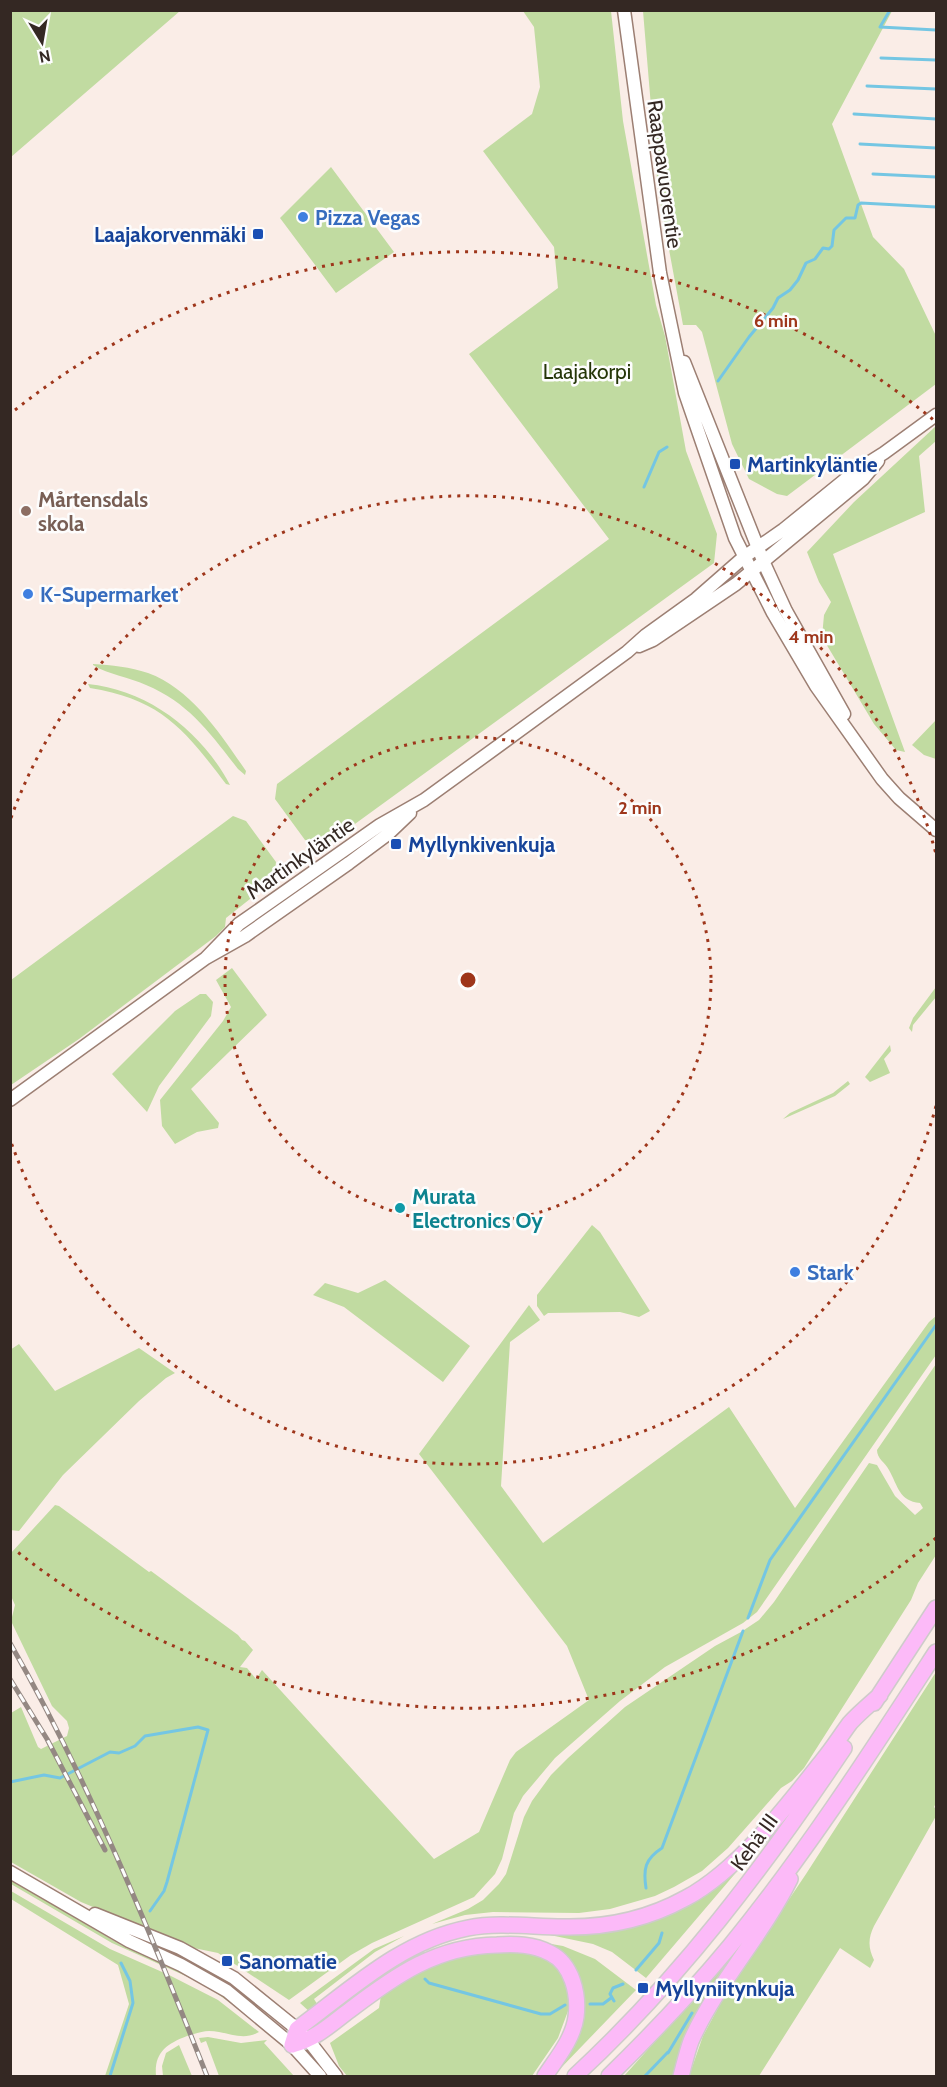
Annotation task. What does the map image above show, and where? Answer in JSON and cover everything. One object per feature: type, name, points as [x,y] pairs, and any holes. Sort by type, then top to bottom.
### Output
[{"type":"highway","name":"Kehä III","points":[[575,2076],[643,2008],[713,1929],[761,1869],[880,1695],[936,1608]]},
{"type":"highway","name":"Kehä III","points":[[609,2076],[662,2024],[729,1947],[804,1850],[936,1652]]},
{"type":"highway","points":[[292,2045],[297,2029],[384,1964],[410,1948],[427,1941],[469,1928],[498,1925],[563,1928],[633,1920],[662,1910],[709,1884],[750,1846],[824,1759],[851,1723],[880,1695]]},
{"type":"highway","points":[[681,2076],[691,2042],[712,2001],[777,1905],[804,1850]]},
{"type":"highway","points":[[292,2045],[309,2041],[381,1985],[423,1960],[483,1945],[518,1944],[535,1947],[555,1955],[562,1962],[572,1980],[577,2002],[575,2026],[545,2076]]},
{"type":"main road","name":"Raappavuorentie","points":[[624,10],[652,230],[685,393],[744,557],[772,613],[816,686],[898,798],[936,830]]},
{"type":"main road","name":"Raappavuorentie","points":[[675,341],[764,563],[786,610],[862,750]]},
{"type":"main road","name":"Martinkyläntie","points":[[10,1100],[206,958],[239,924],[380,825],[424,800],[627,652],[646,635],[696,599],[744,557],[857,470],[936,415]]},
{"type":"main road","name":"Martinkyläntie","points":[[627,652],[653,640],[764,563],[863,480],[884,453]]},
{"type":"main road","points":[[10,1872],[129,1941],[181,1965],[227,1991],[292,2045],[320,2076]]},
{"type":"main road","points":[[58,1900],[180,1948],[234,1978],[297,2029],[336,2076]]},
{"type":"green space","points":[[11,10],[180,10],[180,11],[11,157]]},
{"type":"green space","name":"Laajakorpi","points":[[523,11],[611,11],[623,121],[656,305],[665,336],[686,451],[717,534],[714,563],[326,845],[305,840],[275,799],[277,784],[609,539],[469,354],[558,288],[554,247],[483,151],[532,114],[540,87],[534,27]]},
{"type":"green space","points":[[643,11],[892,11],[832,124],[873,237],[904,269],[936,336],[936,384],[787,496],[777,494],[749,479],[732,444],[702,332],[696,325],[683,325],[658,190]]},
{"type":"green space","points":[[331,167],[394,252],[336,293],[280,218]]},
{"type":"green space","points":[[936,426],[936,441],[919,456],[925,512],[833,554],[905,752],[896,750],[874,724],[822,637],[824,615],[831,602],[819,582],[807,552],[854,502]]},
{"type":"green space","points":[[93,664],[148,673],[178,690],[216,728],[246,771],[245,775],[198,720],[175,701],[146,685]]},
{"type":"green space","points":[[88,684],[132,695],[171,717],[205,748],[230,785],[226,784],[183,733],[154,709],[115,693],[90,688]]},
{"type":"green space","points":[[936,720],[936,759],[924,755],[912,745]]},
{"type":"green space","points":[[233,816],[246,821],[276,862],[274,880],[226,918],[225,927],[216,936],[79,1039],[11,1085],[11,980]]},
{"type":"green space","points":[[232,968],[267,1015],[191,1089],[219,1123],[218,1128],[197,1132],[175,1144],[162,1126],[160,1100],[223,1021],[231,1007],[216,980]]},
{"type":"green space","points":[[936,987],[936,997],[913,1025],[912,1032],[909,1028],[913,1018]]},
{"type":"green space","points":[[200,994],[206,994],[213,1002],[211,1016],[159,1086],[147,1112],[112,1074],[175,1011]]},
{"type":"green space","points":[[890,1045],[891,1051],[884,1059],[890,1073],[870,1082],[865,1077]]},
{"type":"green space","points":[[848,1081],[850,1084],[835,1096],[783,1119],[790,1113],[833,1093]]},
{"type":"green space","points":[[592,1225],[600,1232],[650,1311],[639,1317],[620,1312],[548,1313],[544,1316],[537,1306],[537,1295]]},
{"type":"green space","points":[[385,1280],[470,1346],[443,1382],[344,1307],[313,1295],[325,1283],[358,1293]]},
{"type":"green space","points":[[529,1305],[540,1320],[510,1342],[501,1486],[543,1543],[729,1407],[795,1508],[929,1322],[936,1316],[936,1355],[757,1612],[743,1623],[665,1667],[620,1701],[555,1758],[523,1796],[514,1813],[502,1859],[495,1874],[474,1897],[372,1943],[351,1955],[289,2000],[218,1953],[189,1947],[81,1902],[11,1862],[11,1713],[21,1707],[38,1747],[41,1749],[67,1736],[69,1728],[67,1721],[52,1706],[11,1621],[15,1605],[11,1596],[11,1553],[55,1505],[149,1572],[151,1571],[245,1641],[253,1650],[240,1667],[247,1668],[256,1679],[262,1670],[434,1859],[479,1832],[510,1760],[516,1752],[589,1700],[567,1646],[419,1454]]},
{"type":"green space","points":[[19,1344],[55,1391],[139,1348],[175,1373],[139,1401],[63,1475],[19,1531],[10,1530],[10,1350]]},
{"type":"green space","points":[[936,1364],[936,1555],[918,1583],[911,1600],[804,1768],[792,1781],[781,1788],[728,1848],[702,1871],[655,1896],[610,1909],[579,1913],[493,1912],[465,1915],[432,1924],[468,1909],[483,1900],[499,1884],[506,1874],[524,1817],[532,1801],[551,1775],[568,1758],[625,1707],[715,1646],[759,1620],[774,1602],[869,1463],[877,1465],[895,1496],[915,1515],[923,1508],[920,1503],[903,1496],[887,1467],[878,1456],[877,1450]]},
{"type":"green space","points":[[936,1672],[936,1803],[934,1807],[936,1816],[872,1930],[870,1943],[874,1960],[870,1968],[840,1948],[759,2076],[689,2076],[703,2036],[725,1995]]},
{"type":"green space","points":[[786,1814],[646,1978],[612,1952],[593,1944],[526,1930],[677,1910]]},
{"type":"green space","points":[[10,1879],[121,1945],[186,1971],[208,1984],[264,2025],[262,2028],[209,1988],[112,1943],[11,1884]]},
{"type":"green space","points":[[11,1891],[110,1949],[218,2000],[259,2032],[240,2036],[209,2031],[187,2036],[167,2046],[159,2055],[156,2076],[105,2076],[129,2004],[118,1965],[11,1899]]},
{"type":"green space","points":[[404,1936],[375,1952],[314,1999],[319,2007],[311,2013],[300,2003],[374,1949]]},
{"type":"green space","points":[[528,1940],[563,1946],[595,1959],[636,1990],[558,2071],[576,2037],[577,1979]]},
{"type":"green space","points":[[740,1947],[675,2076],[624,2076]]},
{"type":"green space","points":[[506,1950],[534,1954],[547,1959],[560,1972],[569,1991],[568,2011],[558,2038],[532,2076],[347,2076],[339,2066],[330,2043],[379,2008],[381,1995],[425,1969],[472,1955]]},
{"type":"green space","points":[[208,2037],[241,2043],[267,2040],[264,2043],[294,2076],[219,2076],[206,2041],[201,2043],[199,2038]]},
{"type":"green space","points":[[179,2045],[192,2076],[163,2076],[162,2066],[166,2053]]},
{"type":"waterway","points":[[890,10],[880,27],[936,30]]},
{"type":"waterway","points":[[881,58],[936,60]]},
{"type":"waterway","points":[[867,86],[936,89]]},
{"type":"waterway","points":[[854,114],[936,119]]},
{"type":"waterway","points":[[860,144],[936,148]]},
{"type":"waterway","points":[[873,174],[936,177]]},
{"type":"waterway","points":[[718,381],[773,308],[778,298],[790,290],[798,280],[806,263],[815,259],[823,248],[829,249],[832,246],[834,230],[846,218],[855,218],[858,205],[861,203],[936,207]]},
{"type":"waterway","points":[[644,487],[659,452],[667,447]]},
{"type":"waterway","points":[[748,1618],[770,1560],[936,1325]]},
{"type":"waterway","points":[[646,1888],[647,1865],[652,1856],[662,1848],[743,1631]]},
{"type":"waterway","points":[[10,1782],[44,1775],[60,1778],[110,1752],[119,1753],[135,1746],[145,1736],[198,1727],[208,1730],[167,1882],[164,1891],[150,1911]]},
{"type":"waterway","points":[[636,1970],[659,1943],[662,1933]]},
{"type":"waterway","points":[[110,2076],[133,2003],[130,1981],[121,1963]]},
{"type":"waterway","points":[[425,1979],[429,1983],[541,2014],[550,2014],[565,2005]]},
{"type":"waterway","points":[[614,2001],[610,1994],[613,1988],[623,1984]]},
{"type":"waterway","points":[[590,2004],[603,2004],[611,1998]]},
{"type":"waterway","points":[[668,2053],[692,2013]]},
{"type":"waterway","points":[[645,2076],[668,2052]]},
{"type":"railway","points":[[10,1643],[39,1695],[92,1802],[140,1911],[207,2076]]},
{"type":"railway","points":[[10,1679],[47,1739],[105,1850]]},
{"type":"place","name":"Pizza Vegas","points":[[303,217]]},
{"type":"place","name":"Laajakorvenmäki","points":[[258,234]]},
{"type":"place","name":"Martinkyläntie","points":[[735,464]]},
{"type":"place","name":"Mårtensdals skola","points":[[26,511]]},
{"type":"place","name":"K-Supermarket","points":[[28,594]]},
{"type":"place","name":"Myllynkivenkuja","points":[[396,844]]},
{"type":"place","name":"Murata Electronics Oy","points":[[400,1208]]},
{"type":"place","name":"Stark","points":[[795,1272]]},
{"type":"place","name":"Sanomatie","points":[[227,1961]]},
{"type":"place","name":"Myllyniitynkuja","points":[[643,1988]]}]
